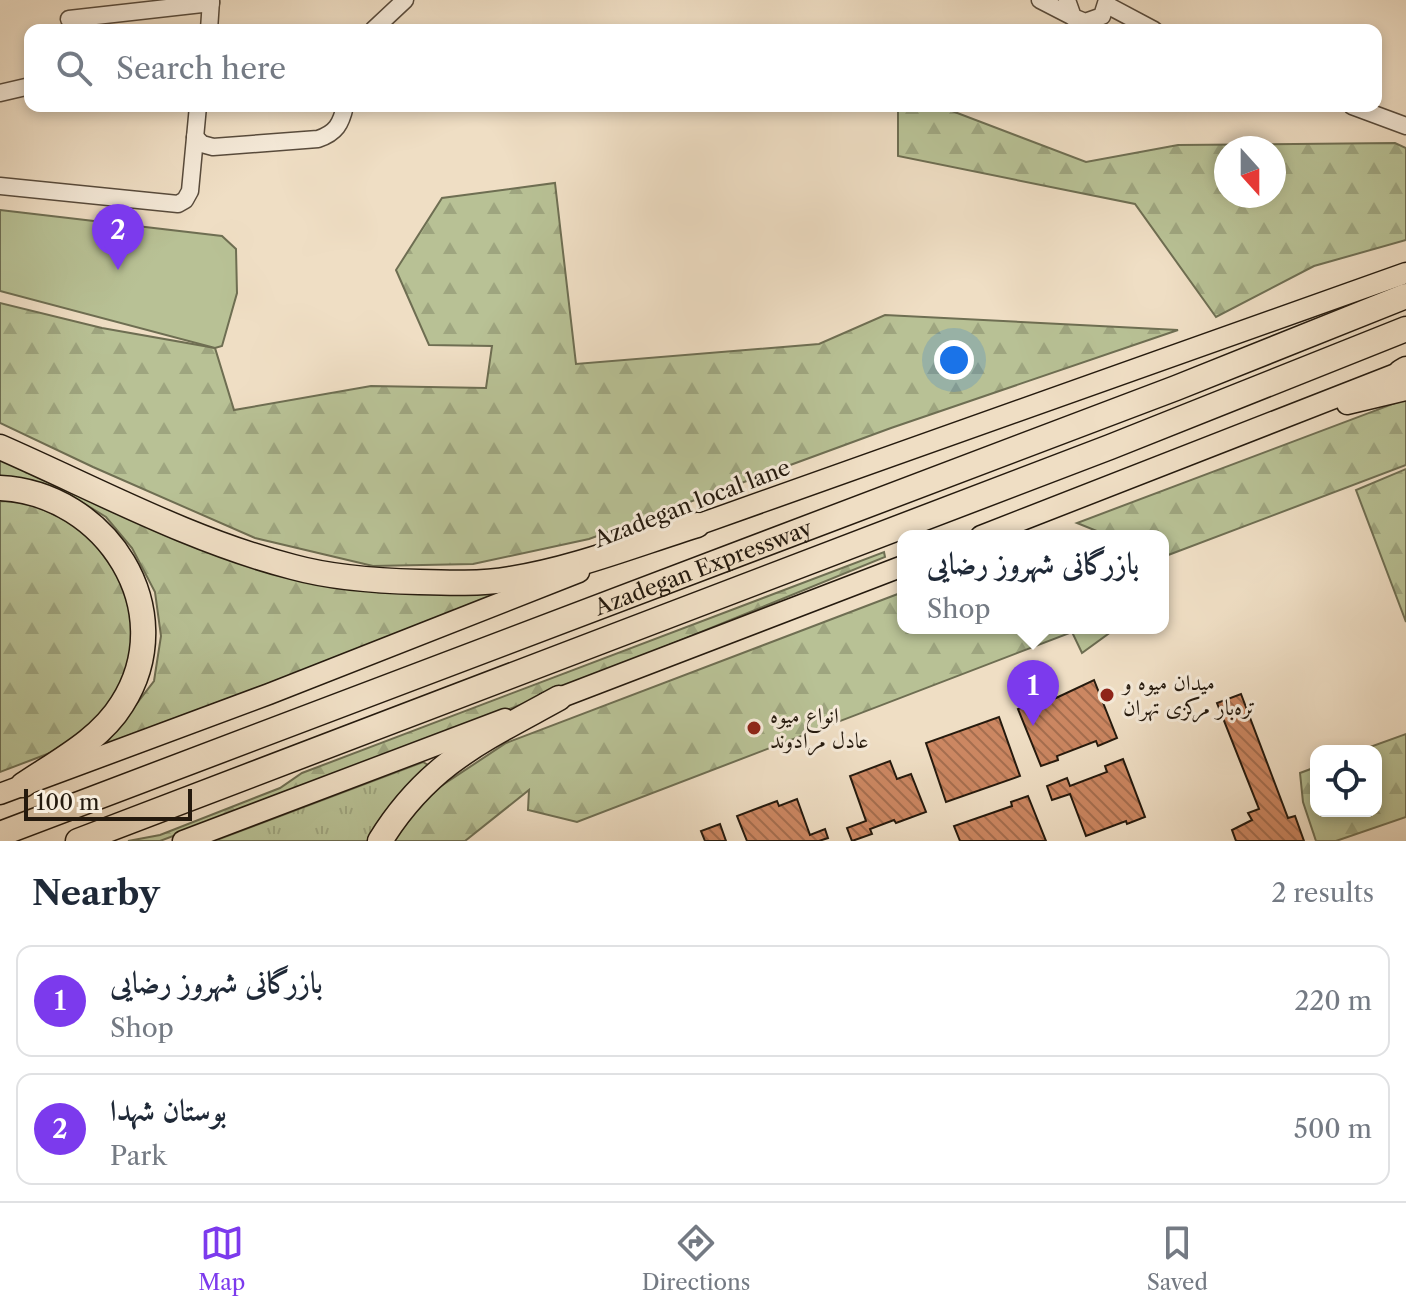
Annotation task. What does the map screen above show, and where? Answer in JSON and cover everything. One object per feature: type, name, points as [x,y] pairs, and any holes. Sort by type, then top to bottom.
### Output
[{"type":"highway","name":"Azadegan Expressway","points":[[0,834],[1176,388],[1406,296]]},
{"type":"highway","name":"Azadegan Expressway","points":[[78,841],[1110,447],[1406,329]]},
{"type":"highway","points":[[0,447],[216,542],[329,575],[431,583],[507,580],[559,569],[697,525]]},
{"type":"highway","points":[[0,488],[51,498],[88,520],[119,556],[133,583],[142,614],[144,636],[142,659],[132,685],[114,715],[82,746],[11,789]]},
{"type":"highway","points":[[380,841],[411,797],[440,769],[559,698]]},
{"type":"main road","name":"Azadegan local lane","points":[[11,789],[281,689],[697,525],[1406,273]]},
{"type":"main road","points":[[996,530],[1277,420],[1405,375]]},
{"type":"main road","points":[[183,841],[897,568]]},
{"type":"street","points":[[379,24],[405,0]]},
{"type":"street","points":[[1040,0],[1089,24]]},
{"type":"street","points":[[1067,0],[1073,17]]},
{"type":"street","points":[[69,19],[211,1],[209,24]]},
{"type":"street","points":[[1098,24],[1107,3],[1144,24]]},
{"type":"street","points":[[0,93],[24,87]]},
{"type":"street","points":[[0,186],[178,204],[185,200],[190,191],[197,112]]},
{"type":"street","points":[[195,137],[202,144],[213,147],[318,139],[331,135],[341,123],[344,112]]},
{"type":"street","points":[[1369,112],[1406,126]]},
{"type":"green space","points":[[898,112],[955,112],[1086,162],[1178,145],[1214,145],[1214,208],[1286,208],[1286,144],[1395,143],[1406,148],[1406,240],[1314,266],[1216,317],[1135,204],[898,156]]},
{"type":"green space","points":[[555,183],[576,364],[819,344],[885,315],[1178,330],[891,428],[589,539],[473,564],[373,566],[255,538],[0,423],[0,303],[102,328],[215,348],[234,410],[371,386],[486,388],[492,346],[429,345],[396,270],[442,198]]},
{"type":"green space","points":[[0,210],[222,236],[236,249],[237,293],[222,346],[215,348],[0,291]]},
{"type":"green space","points":[[1406,399],[1406,465],[1169,555],[1169,530],[1094,530],[1077,523]]},
{"type":"green space","points":[[0,453],[310,579],[515,590],[104,746],[154,681],[161,636],[155,592],[132,548],[106,517],[70,495],[13,480],[0,480]]},
{"type":"green space","points":[[1406,469],[1406,622],[1356,490]]},
{"type":"green space","points":[[0,501],[26,502],[83,527],[131,594],[133,662],[110,706],[79,734],[50,753],[0,772]]},
{"type":"green space","points":[[884,552],[885,557],[544,696],[160,841],[128,841],[160,835],[280,788],[302,773]]},
{"type":"green space","points":[[897,594],[897,634],[1067,634],[577,822],[528,810],[529,790],[465,841],[393,841],[429,794],[506,743]]},
{"type":"green space","points":[[1073,634],[1108,634],[1082,653]]},
{"type":"green space","points":[[1406,734],[1406,817],[1336,841],[1316,841],[1303,802],[1300,773],[1310,769],[1310,817],[1382,817],[1382,745],[1376,745]]},
{"type":"green space","points":[[423,762],[428,765],[383,817],[372,841],[214,841]]},
{"type":"building","points":[[1094,680],[1117,738],[1098,746],[1096,741],[1057,756],[1058,760],[1041,766],[1018,709],[1055,694],[1056,698]]},
{"type":"building","points":[[1241,694],[1288,818],[1295,816],[1304,841],[1236,841],[1232,830],[1252,820],[1248,813],[1259,809],[1217,703]]},
{"type":"building","points":[[999,717],[1020,776],[946,802],[926,743]]},
{"type":"building","points":[[1123,759],[1145,817],[1086,836],[1070,794],[1052,800],[1047,786],[1067,778],[1070,786],[1107,772],[1105,766]]},
{"type":"building","points":[[890,761],[897,779],[911,774],[926,812],[870,829],[872,834],[852,841],[847,828],[866,821],[850,776]]},
{"type":"building","points":[[1028,796],[1046,841],[960,841],[954,826],[1012,806],[1011,802]]},
{"type":"building","points":[[797,799],[810,835],[825,829],[828,838],[819,841],[747,841],[737,816],[777,801],[779,806]]},
{"type":"building","points":[[720,824],[726,841],[705,841],[701,831]]},
{"type":"place","name":"بوستان شهدا","points":[[118,270]]},
{"type":"place","name":"میدان میوه و تره‌بار مرکزی تهران","points":[[1107,695]]},
{"type":"place","name":"بازرگانی شهروز رضایی","points":[[1033,726]]},
{"type":"place","name":"انواع میوه عادل مرادوند","points":[[754,728]]}]
